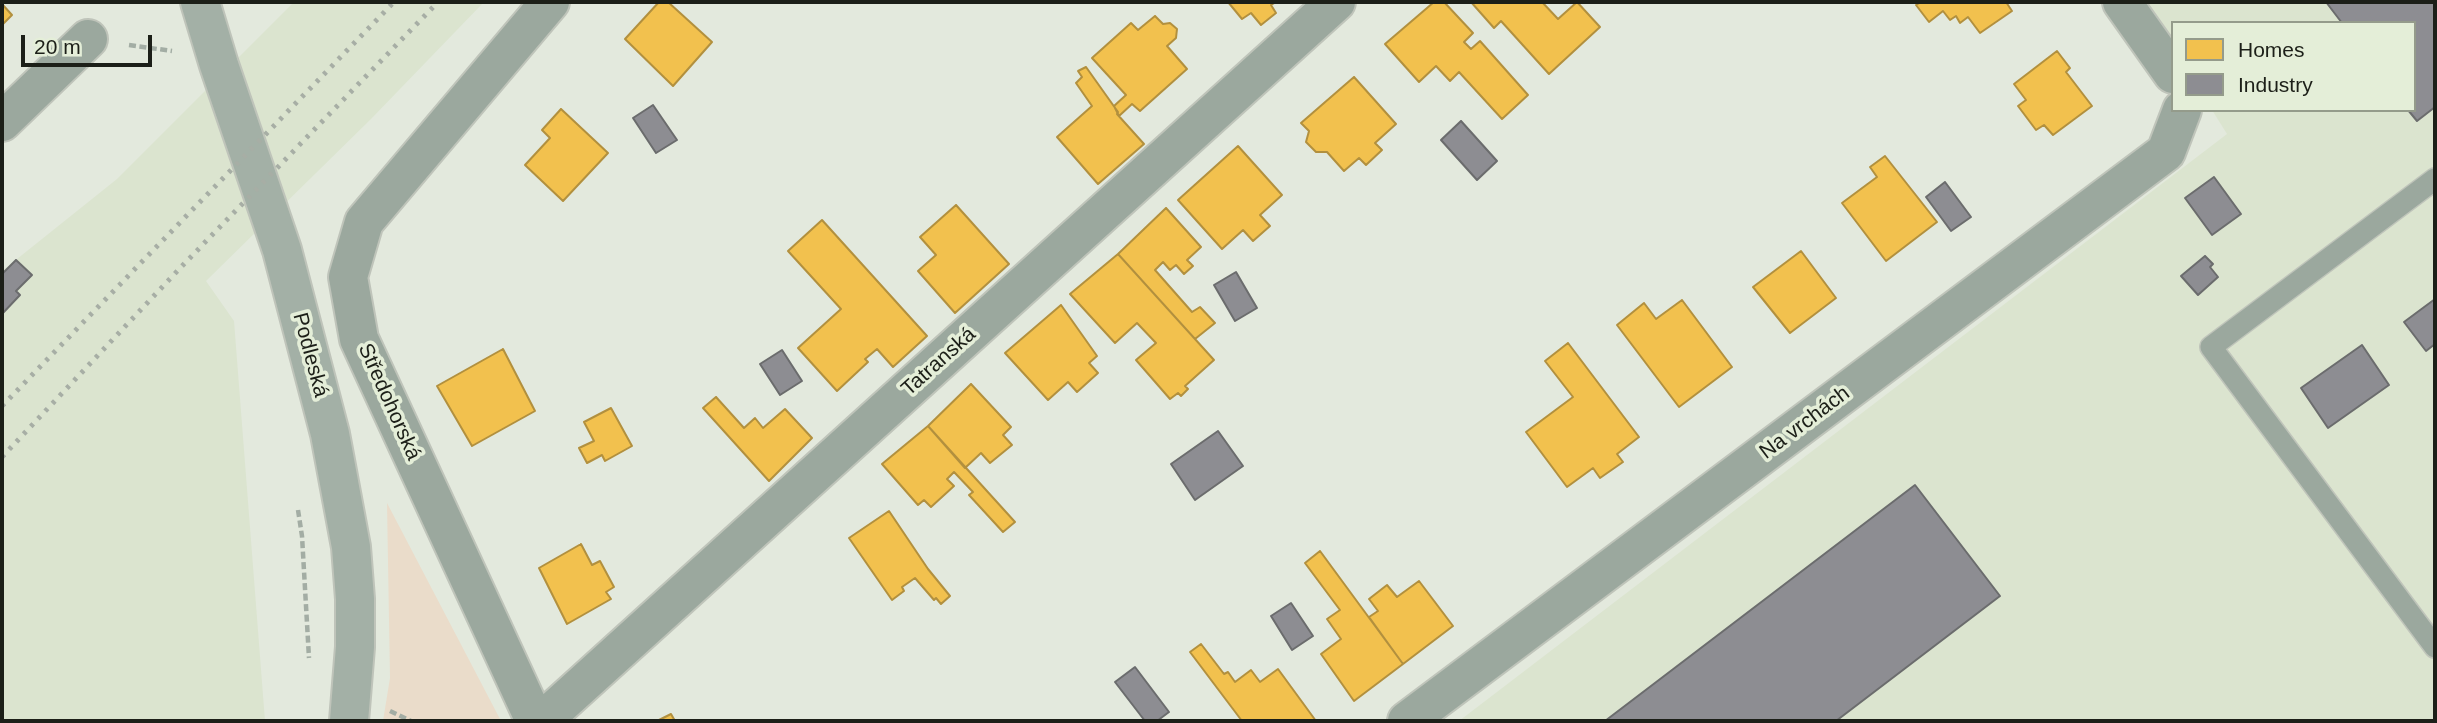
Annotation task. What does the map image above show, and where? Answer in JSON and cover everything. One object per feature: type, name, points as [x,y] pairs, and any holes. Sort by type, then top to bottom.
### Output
[{"type":"main road","name":"Podleská","points":[[200,2],[282,250],[330,434],[351,547],[355,599],[355,647],[349,721]]},
{"type":"street","name":"Středohorská","points":[[536,721],[359,339],[348,276],[364,222],[550,2]]},
{"type":"street","name":"Tatranská","points":[[542,721],[1336,2]]},
{"type":"street","points":[[2122,2],[2171,71]]},
{"type":"street","points":[[2,122],[88,39]]},
{"type":"street","name":"Na vrchách","points":[[1407,721],[2166,152],[2181,112]]},
{"type":"lane","points":[[2435,179],[2211,347],[2435,647]]},
{"type":"path","points":[[88,39],[180,52]]},
{"type":"path","points":[[296,497],[302,536],[309,669]]},
{"type":"shaded area","points":[[294,2],[484,2],[371,119],[206,281],[234,321],[265,721],[2,721],[2,271],[117,179]]},
{"type":"shaded area","points":[[2138,2],[2435,2],[2435,721],[1459,721],[2227,134],[2213,112],[2416,112],[2416,21],[2171,21],[2171,50]]},
{"type":"shaded area","points":[[387,503],[501,721],[383,721],[390,678]]},
{"type":"building: Homes","points":[[659,2],[668,2],[712,42],[673,86],[625,39]]},
{"type":"building: Homes","points":[[1228,2],[1276,2],[1271,5],[1276,13],[1261,25],[1251,13],[1242,19]]},
{"type":"building: Homes","points":[[1434,2],[1444,2],[1473,33],[1464,42],[1471,49],[1480,41],[1528,95],[1502,119],[1459,72],[1450,81],[1436,66],[1419,82],[1385,44]]},
{"type":"building: Homes","points":[[1471,2],[1542,2],[1558,19],[1577,2],[1600,27],[1549,74],[1501,21],[1494,28]]},
{"type":"building: Homes","points":[[1921,2],[2006,2],[2012,11],[1980,33],[1968,17],[1960,23],[1956,16],[1950,20],[1943,11],[1929,22],[1916,5]]},
{"type":"building: Homes","points":[[2,4],[12,15],[2,25]]},
{"type":"building: Homes","points":[[1155,16],[1163,24],[1170,23],[1177,29],[1176,38],[1167,46],[1187,69],[1140,111],[1132,104],[1119,116],[1114,106],[1126,95],[1092,58],[1131,23],[1138,30]]},
{"type":"building: Homes","points":[[2057,51],[2070,68],[2066,72],[2092,106],[2053,135],[2044,125],[2036,130],[2018,106],[2026,100],[2014,84]]},
{"type":"building: Homes","points":[[1086,67],[1117,114],[1144,144],[1098,184],[1057,137],[1092,106],[1076,83],[1082,77],[1078,71]]},
{"type":"building: Homes","points":[[1354,77],[1396,124],[1375,143],[1382,150],[1366,165],[1359,158],[1344,171],[1327,152],[1316,152],[1306,142],[1309,131],[1301,123]]},
{"type":"building: Homes","points":[[561,109],[608,153],[563,201],[525,165],[550,138],[542,130]]},
{"type":"building: Homes","points":[[1238,146],[1282,195],[1260,215],[1270,226],[1253,241],[1243,230],[1222,249],[1178,200]]},
{"type":"building: Homes","points":[[1885,156],[1937,222],[1886,261],[1842,203],[1877,177],[1870,167]]},
{"type":"building: Homes","points":[[956,205],[1009,264],[955,313],[918,271],[936,255],[920,237]]},
{"type":"building: Homes","points":[[1166,208],[1201,247],[1187,260],[1193,266],[1184,274],[1176,265],[1170,270],[1163,262],[1155,270],[1192,312],[1200,307],[1215,323],[1195,339],[1118,254]]},
{"type":"building: Homes","points":[[822,220],[927,336],[893,367],[877,349],[865,359],[868,362],[837,391],[798,348],[841,309],[788,251]]},
{"type":"building: Homes","points":[[1801,251],[1836,298],[1790,333],[1753,287]]},
{"type":"building: Homes","points":[[1118,254],[1214,360],[1185,386],[1188,389],[1181,396],[1178,393],[1170,399],[1136,360],[1156,343],[1137,323],[1115,343],[1070,294]]},
{"type":"building: Homes","points":[[1682,300],[1732,367],[1679,407],[1617,325],[1644,303],[1656,319]]},
{"type":"building: Homes","points":[[1061,305],[1097,356],[1089,363],[1098,373],[1077,392],[1068,382],[1048,400],[1005,353]]},
{"type":"building: Homes","points":[[1568,343],[1639,437],[1617,454],[1623,462],[1600,478],[1593,468],[1567,487],[1526,432],[1573,397],[1545,361]]},
{"type":"building: Homes","points":[[503,349],[535,411],[472,446],[437,386]]},
{"type":"building: Homes","points":[[971,384],[1011,427],[1003,435],[1012,445],[990,463],[981,453],[965,468],[928,426]]},
{"type":"building: Homes","points":[[716,397],[744,428],[755,418],[763,428],[785,409],[812,438],[769,481],[703,408]]},
{"type":"building: Homes","points":[[611,408],[632,446],[605,461],[602,455],[587,463],[579,448],[594,441],[584,422]]},
{"type":"building: Homes","points":[[928,426],[1015,522],[1003,532],[969,495],[973,492],[954,472],[947,479],[954,486],[931,507],[924,500],[918,505],[882,464]]},
{"type":"building: Homes","points":[[889,511],[928,569],[950,596],[941,604],[936,598],[934,600],[915,578],[902,587],[904,591],[892,600],[849,538]]},
{"type":"building: Homes","points":[[581,544],[592,565],[600,561],[614,587],[606,592],[611,599],[567,624],[539,568]]},
{"type":"building: Homes","points":[[1320,551],[1403,664],[1354,701],[1321,654],[1341,639],[1327,619],[1340,610],[1305,563]]},
{"type":"building: Homes","points":[[1419,581],[1453,626],[1403,664],[1369,617],[1378,611],[1369,599],[1387,585],[1397,597]]},
{"type":"building: Homes","points":[[1201,644],[1224,674],[1228,672],[1235,682],[1251,670],[1260,682],[1278,669],[1316,721],[1242,721],[1190,652]]},
{"type":"building: Homes","points":[[671,714],[675,721],[657,721]]},
{"type":"building: Industry","points":[[2326,2],[2435,2],[2435,107],[2417,121],[2410,112],[2416,112],[2416,21],[2340,21]]},
{"type":"building: Industry","points":[[653,105],[677,140],[656,153],[633,118]]},
{"type":"building: Industry","points":[[1461,121],[1497,161],[1477,180],[1441,140]]},
{"type":"building: Industry","points":[[2214,177],[2241,214],[2212,235],[2185,198]]},
{"type":"building: Industry","points":[[1945,182],[1971,217],[1951,231],[1926,197]]},
{"type":"building: Industry","points":[[2205,256],[2213,264],[2210,267],[2218,277],[2198,295],[2181,276]]},
{"type":"building: Industry","points":[[16,260],[32,275],[16,291],[20,295],[2,314],[2,274]]},
{"type":"building: Industry","points":[[1236,272],[1257,308],[1235,321],[1214,285]]},
{"type":"building: Industry","points":[[2435,299],[2435,344],[2426,351],[2404,322]]},
{"type":"building: Industry","points":[[2362,345],[2389,385],[2328,428],[2301,388]]},
{"type":"building: Industry","points":[[782,350],[802,381],[780,395],[760,364]]},
{"type":"building: Industry","points":[[1218,431],[1243,466],[1195,500],[1171,464]]},
{"type":"building: Industry","points":[[1915,485],[2000,596],[1836,721],[1605,721]]},
{"type":"building: Industry","points":[[1291,603],[1313,636],[1292,650],[1271,616]]},
{"type":"building: Industry","points":[[1135,667],[1169,712],[1157,721],[1145,721],[1115,682]]},
{"type":"railway","points":[[2,406],[394,2]]},
{"type":"railway","points":[[2,457],[183,265],[438,2]]}]
